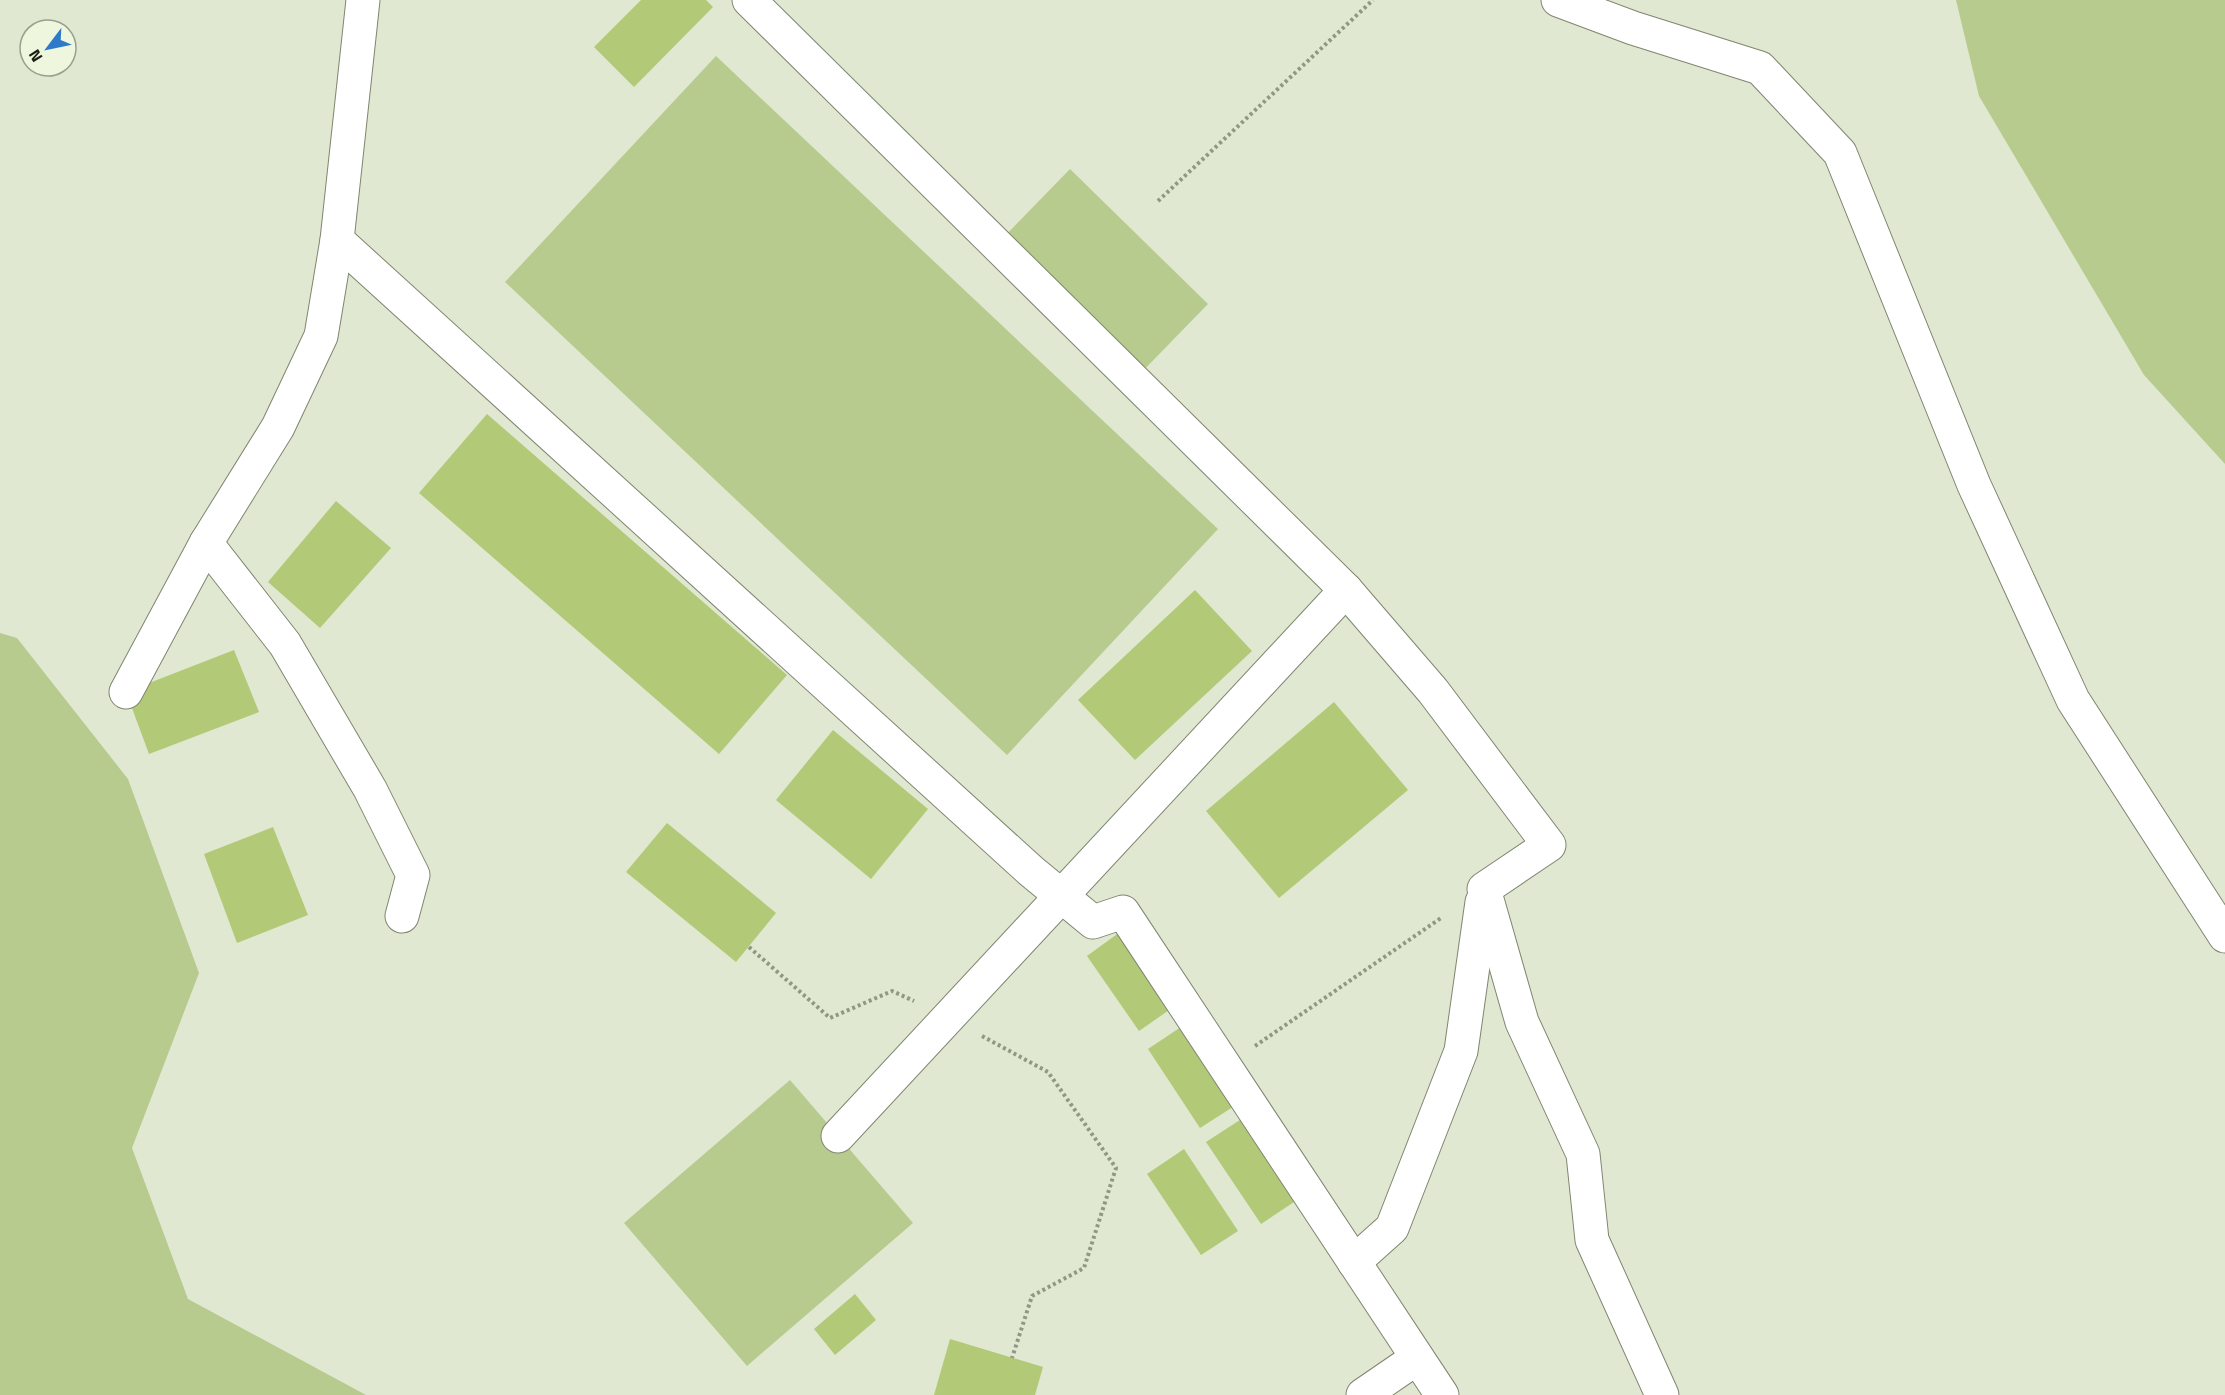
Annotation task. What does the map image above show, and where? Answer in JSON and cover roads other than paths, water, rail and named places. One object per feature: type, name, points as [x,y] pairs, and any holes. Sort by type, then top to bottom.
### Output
[{"type":"street","points":[[126,692],[206,543],[278,427],[321,336],[337,240],[363,0]]},
{"type":"street","points":[[749,0],[1346,590],[1433,691],[1549,845],[1484,889],[1461,1051],[1392,1228],[1354,1262]]},
{"type":"street","points":[[1558,0],[1633,28],[1760,68],[1840,153],[1974,484],[2073,700],[2225,936]]},
{"type":"street","points":[[337,240],[960,808],[1063,897],[1093,922],[1123,912],[1442,1395]]},
{"type":"street","points":[[206,543],[285,644],[370,789],[413,875],[402,916]]},
{"type":"street","points":[[838,1136],[1063,897],[1346,590]]},
{"type":"street","points":[[1484,889],[1522,1022],[1583,1154],[1592,1240],[1662,1395]]},
{"type":"street","points":[[1363,1395],[1417,1358]]}]
